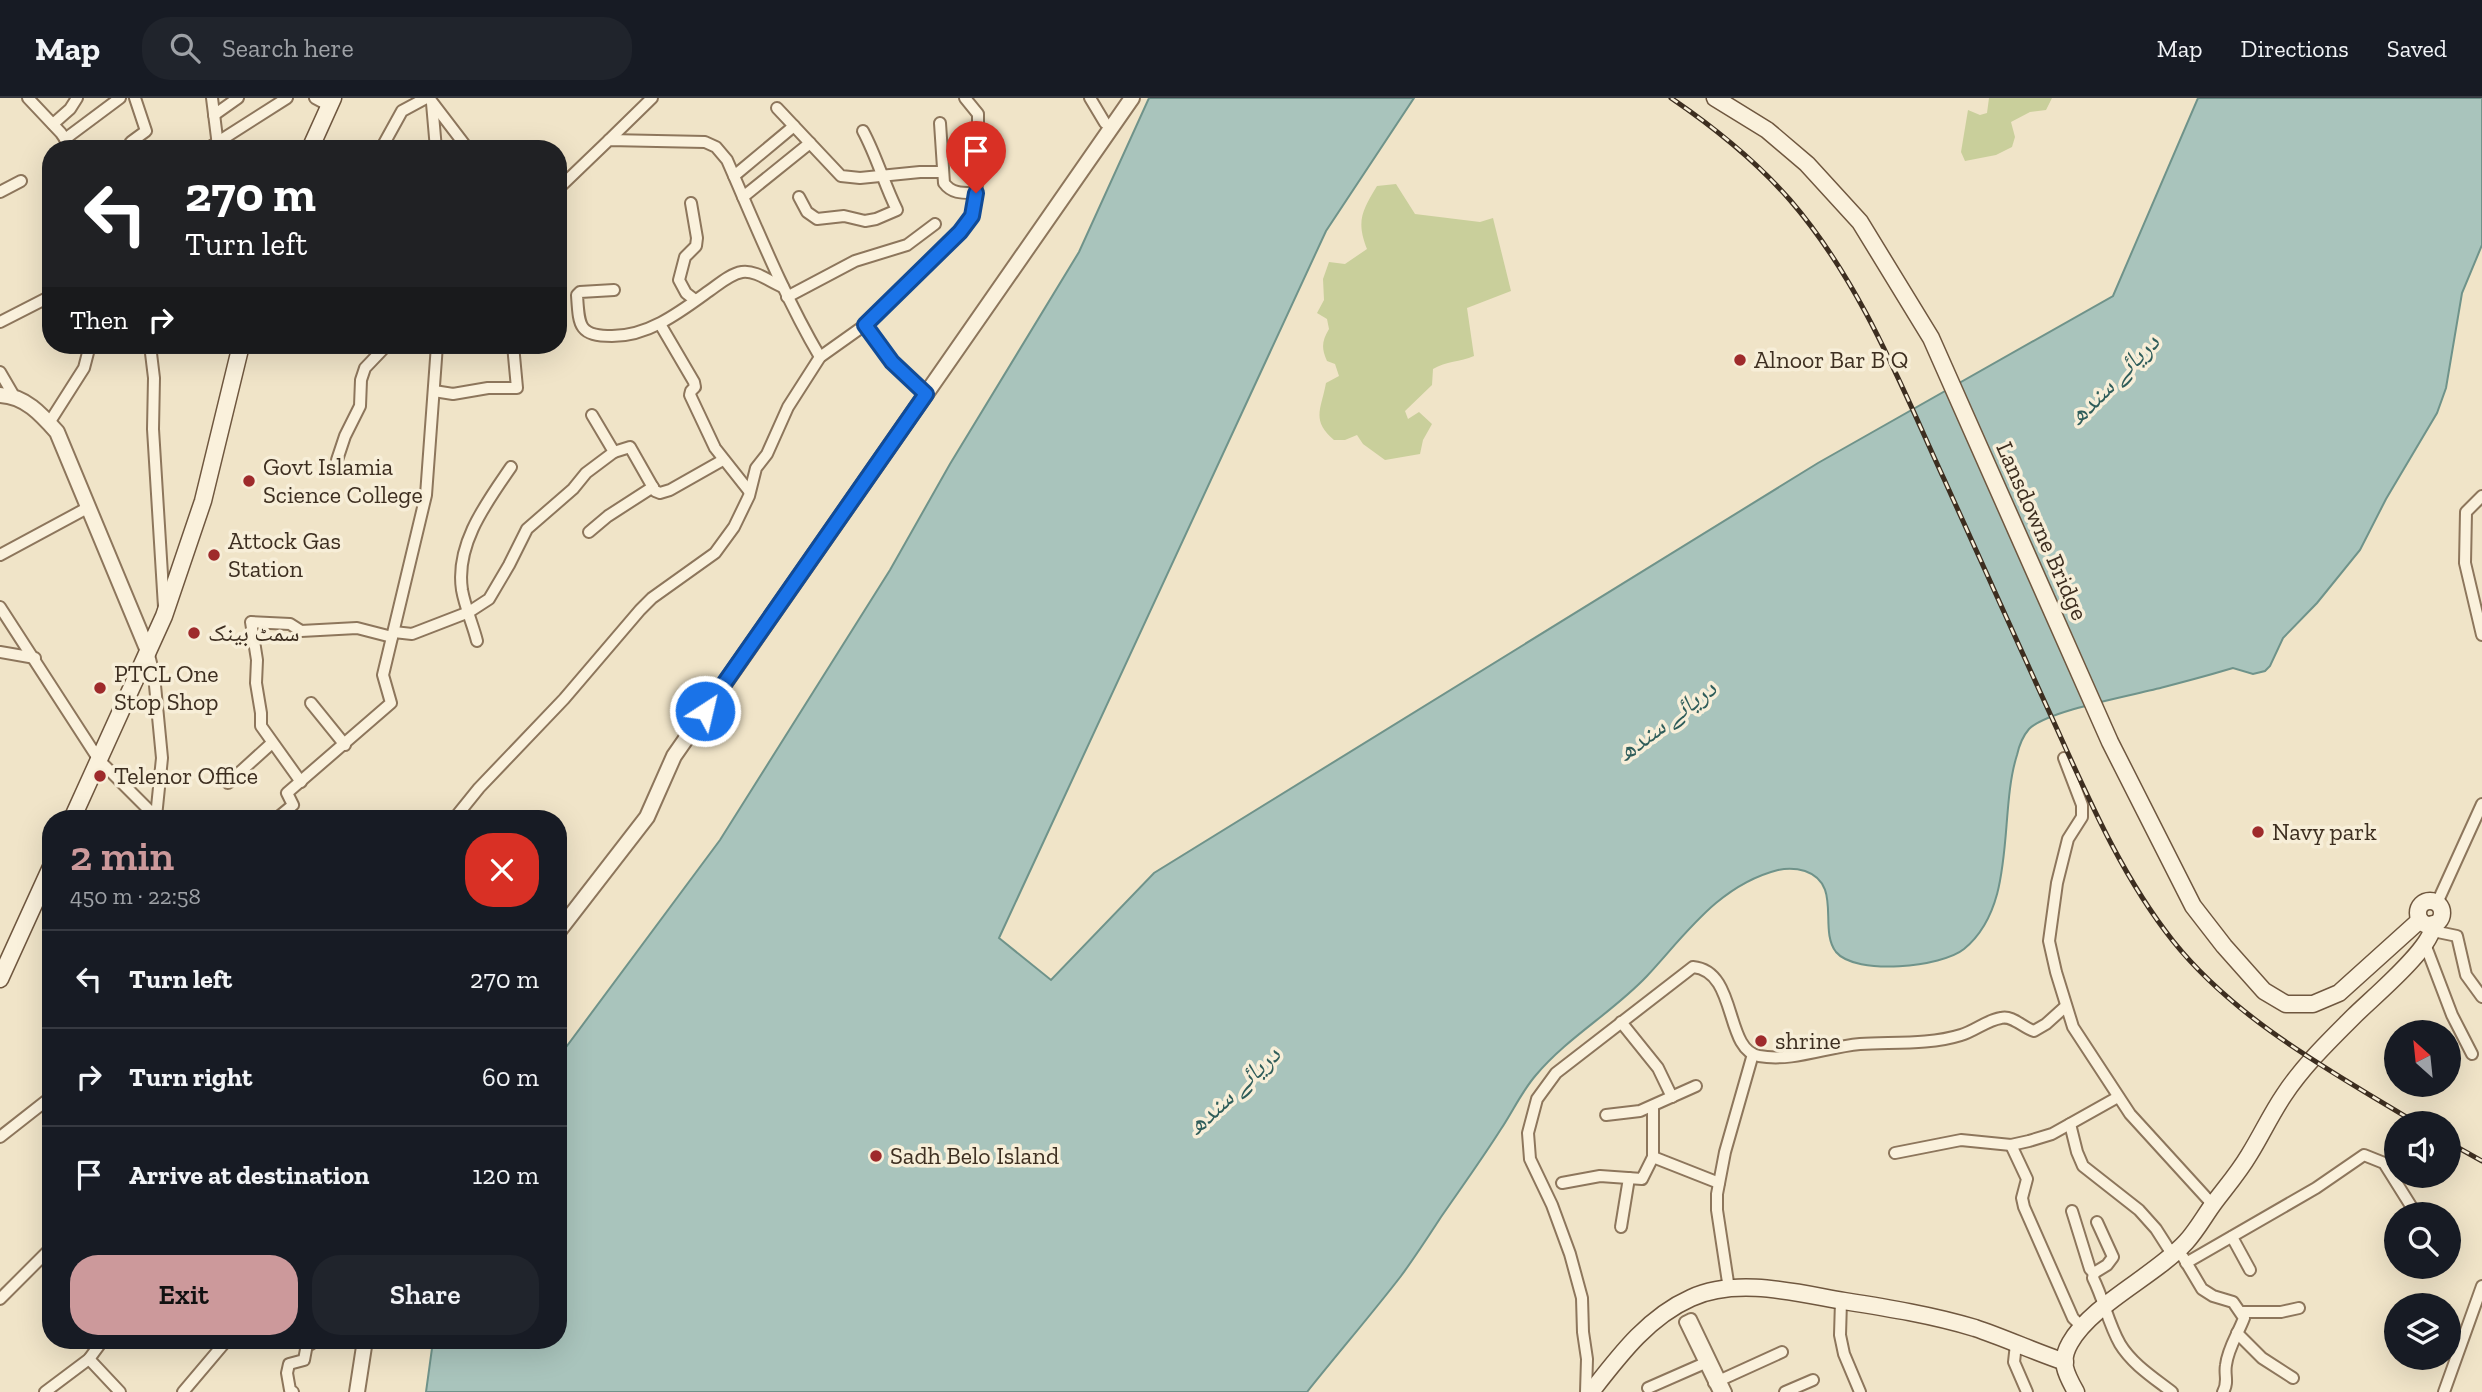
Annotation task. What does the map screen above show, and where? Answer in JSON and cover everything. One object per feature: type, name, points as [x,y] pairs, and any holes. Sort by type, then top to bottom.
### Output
[{"type":"main road","name":"Lansdowne Bridge","points":[[1715,98],[1767,130],[1807,164],[1860,222],[1931,338],[2110,742],[2193,906],[2264,991],[2286,1004],[2314,1004],[2339,993],[2428,930]]},
{"type":"main road","points":[[313,140],[326,101]]},
{"type":"main road","points":[[76,810],[164,616],[203,501],[239,354]]},
{"type":"main road","points":[[0,979],[42,887]]},
{"type":"main road","points":[[2076,1392],[2064,1368],[2069,1344],[2088,1319],[2179,1255],[2248,1157],[2284,1094],[2334,1037],[2410,962],[2428,930],[2439,920],[2442,913],[2437,903]]},
{"type":"main road","points":[[1589,1392],[1627,1346],[1661,1316],[1691,1298],[1715,1290],[1729,1289],[1752,1288],[1924,1314],[1977,1329],[2065,1362]]},
{"type":"street","points":[[28,98],[66,140]]},
{"type":"street","points":[[52,124],[70,109],[77,98]]},
{"type":"street","points":[[73,140],[120,98]]},
{"type":"street","points":[[134,140],[146,131],[135,98]]},
{"type":"street","points":[[212,98],[217,140]]},
{"type":"street","points":[[214,115],[238,98]]},
{"type":"street","points":[[225,140],[287,98]]},
{"type":"street","points":[[567,180],[652,98]]},
{"type":"street","points":[[461,810],[564,699],[640,610],[652,598],[715,553],[734,527],[749,496],[756,468],[771,444],[788,407],[820,357],[865,325],[960,232],[972,216],[976,193],[979,121],[974,108],[965,98]]},
{"type":"street","points":[[1090,98],[1105,123]]},
{"type":"street","points":[[567,920],[647,817],[674,756],[1132,98]]},
{"type":"street","points":[[386,140],[401,111],[429,99]]},
{"type":"street","points":[[429,99],[435,140]]},
{"type":"street","points":[[429,99],[461,140]]},
{"type":"street","points":[[777,108],[841,176],[860,178],[942,172]]},
{"type":"street","points":[[940,123],[944,183],[948,189],[955,192],[976,193]]},
{"type":"street","points":[[734,176],[794,126]]},
{"type":"street","points":[[799,197],[807,212],[817,219],[844,216],[865,221],[897,210],[880,176],[877,159],[863,131]]},
{"type":"street","points":[[609,140],[705,142],[716,147],[727,160],[785,292],[820,357]]},
{"type":"street","points":[[743,197],[810,143]]},
{"type":"street","points":[[0,192],[21,181]]},
{"type":"street","points":[[691,203],[696,246],[685,257],[679,280],[686,293],[695,300]]},
{"type":"street","points":[[785,292],[855,261],[907,245],[935,224]]},
{"type":"street","points":[[614,290],[580,292],[577,295],[578,321],[591,335],[618,336],[637,333],[660,324],[719,284],[743,272],[755,273],[785,292]]},
{"type":"street","points":[[0,322],[42,301]]},
{"type":"street","points":[[660,324],[694,382],[695,387],[690,395],[723,460],[749,491]]},
{"type":"street","points":[[865,325],[892,362],[926,394]]},
{"type":"street","points":[[49,423],[84,368],[88,354]]},
{"type":"street","points":[[151,354],[164,616]]},
{"type":"street","points":[[337,460],[360,406],[361,380],[365,368],[378,354]]},
{"type":"street","points":[[287,810],[293,805],[287,793],[391,703],[383,675],[426,495],[436,354]]},
{"type":"street","points":[[434,391],[453,394],[488,388],[517,388],[514,354]]},
{"type":"street","points":[[0,372],[7,395],[39,412],[57,432],[148,651],[155,675],[162,758],[158,810]]},
{"type":"street","points":[[592,415],[614,452]]},
{"type":"street","points":[[302,782],[261,726],[256,683],[257,660],[251,622],[290,624],[301,631],[358,628],[393,635],[412,634],[469,612],[489,599],[527,529],[573,489],[586,473],[614,452],[630,447],[653,487],[660,492],[670,490],[723,460]]},
{"type":"street","points":[[477,641],[462,590],[467,543],[477,519],[511,467]]},
{"type":"street","points":[[589,532],[608,516],[653,487]]},
{"type":"street","points":[[2482,496],[2466,512],[2465,563],[2482,635]]},
{"type":"street","points":[[0,555],[89,507]]},
{"type":"street","points":[[0,607],[99,760],[149,810]]},
{"type":"street","points":[[0,652],[35,658]]},
{"type":"street","points":[[311,703],[345,745]]},
{"type":"street","points":[[228,783],[272,743]]},
{"type":"street","points":[[2064,758],[2082,811],[2081,820],[2068,839],[2057,883],[2049,941],[2066,1006],[2073,1027],[2130,1114],[2213,1205]]},
{"type":"street","points":[[2437,903],[2482,804]]},
{"type":"street","points":[[2472,1054],[2452,1015],[2428,930],[2457,936],[2466,975],[2482,997]]},
{"type":"street","points":[[1589,1392],[1582,1298],[1552,1205],[1531,1159],[1528,1133],[1537,1099],[1556,1073],[1693,967],[1699,967],[1712,976],[1720,987],[1730,1004],[1737,1035],[1744,1046],[1757,1056],[1804,1055],[1857,1044],[1935,1040],[1963,1035],[2002,1017],[2012,1019],[2034,1031],[2066,1006]]},
{"type":"street","points":[[1621,1021],[1658,1068],[1672,1097]]},
{"type":"street","points":[[1729,1289],[1717,1210],[1719,1183],[1753,1054]]},
{"type":"street","points":[[1606,1115],[1653,1106],[1696,1086]]},
{"type":"street","points":[[1895,1153],[1961,1140],[2011,1145],[2052,1134],[2118,1097]]},
{"type":"street","points":[[0,1137],[42,1104]]},
{"type":"street","points":[[1562,1183],[1600,1176],[1643,1179],[1653,1157],[1653,1106]]},
{"type":"street","points":[[2070,1124],[2083,1166],[2138,1210],[2179,1255],[2202,1289],[2213,1296],[2233,1302],[2241,1312],[2244,1318],[2230,1349],[2225,1368],[2227,1384],[2223,1392]]},
{"type":"street","points":[[2011,1145],[2027,1179],[2022,1198],[2024,1207],[2073,1318],[2082,1327]]},
{"type":"street","points":[[2179,1255],[2232,1237],[2316,1188],[2364,1155],[2384,1163],[2408,1202]]},
{"type":"street","points":[[1653,1157],[1719,1183]]},
{"type":"street","points":[[1621,1227],[1629,1178]]},
{"type":"street","points":[[2072,1211],[2090,1269],[2094,1273]]},
{"type":"street","points":[[2097,1223],[2113,1257],[2112,1261],[2094,1273],[2093,1278],[2104,1307],[2122,1347],[2148,1374],[2172,1392]]},
{"type":"street","points":[[2232,1237],[2250,1269]]},
{"type":"street","points":[[2,1293],[42,1256]]},
{"type":"street","points":[[2444,1392],[2482,1286]]},
{"type":"street","points":[[1841,1301],[1840,1335],[1844,1354],[1860,1392]]},
{"type":"street","points":[[2241,1312],[2281,1312],[2299,1308]]},
{"type":"street","points":[[1718,1385],[1691,1319],[1685,1322],[1704,1363],[1718,1385],[1726,1392]]},
{"type":"street","points":[[2237,1333],[2262,1358],[2293,1378]]},
{"type":"street","points":[[2016,1344],[2014,1362],[2027,1392]]},
{"type":"street","points":[[45,1392],[89,1359],[96,1349]]},
{"type":"street","points":[[183,1392],[219,1349]]},
{"type":"street","points":[[293,1392],[290,1390],[287,1373],[289,1364],[304,1360],[308,1349]]},
{"type":"street","points":[[357,1392],[364,1349]]},
{"type":"street","points":[[1718,1385],[1782,1352]]},
{"type":"street","points":[[89,1359],[120,1392]]},
{"type":"street","points":[[1648,1388],[1704,1363]]},
{"type":"street","points":[[1785,1392],[1813,1380]]},
{"type":"green space","points":[[1989,98],[2052,98],[2046,110],[2030,112],[2011,122],[2015,137],[2012,147],[1996,155],[1965,161],[1961,152],[1968,110],[1980,115],[1987,113]]},
{"type":"green space","points":[[1396,184],[1415,214],[1480,222],[1493,218],[1511,291],[1467,308],[1474,356],[1433,369],[1432,385],[1405,411],[1408,419],[1419,412],[1432,424],[1423,440],[1420,454],[1385,460],[1363,444],[1357,435],[1345,440],[1334,440],[1322,426],[1319,414],[1326,383],[1339,376],[1335,364],[1327,361],[1323,348],[1329,329],[1327,319],[1317,313],[1324,300],[1323,279],[1329,262],[1345,264],[1367,249],[1361,223],[1364,210],[1377,186]]},
{"type":"water","name":"دریائے سندھ","points":[[1149,98],[1414,98],[1326,231],[999,938],[1051,980],[1154,873],[1818,463],[2113,296],[2198,98],[2482,98],[2482,245],[2462,293],[2446,388],[2437,413],[2386,499],[2360,550],[2317,603],[2283,638],[2270,666],[2265,671],[2253,674],[2233,668],[2072,709],[2039,722],[2029,729],[2020,745],[2011,778],[2004,858],[1992,908],[1981,930],[1964,949],[1953,955],[1899,966],[1861,964],[1846,960],[1836,952],[1831,942],[1827,896],[1823,886],[1817,877],[1801,870],[1782,869],[1757,877],[1721,899],[1690,928],[1634,989],[1562,1049],[1536,1075],[1406,1269],[1307,1392],[426,1392],[432,1349],[567,1349],[567,1046],[720,840],[890,570],[950,464],[1079,252]]},
{"type":"railway","points":[[1671,98],[1734,145],[1777,185],[1815,231],[1858,299],[1894,370],[2095,812],[2138,892],[2155,917],[2198,970],[2226,996],[2287,1043],[2397,1111]]},
{"type":"railway","points":[[2461,1149],[2482,1161]]},
{"type":"place","name":"Alnoor Bar B Q","points":[[1740,360]]},
{"type":"place","name":"Govt Islamia Science College","points":[[249,481]]},
{"type":"place","name":"Attock Gas Station","points":[[214,555]]},
{"type":"place","name":"سمٹ بینک","points":[[194,633]]},
{"type":"place","name":"PTCL One Stop Shop","points":[[100,688]]},
{"type":"place","name":"Telenor Office","points":[[100,776]]},
{"type":"place","name":"Navy park","points":[[2258,832]]},
{"type":"place","name":"shrine","points":[[1761,1041]]},
{"type":"place","name":"Sadh Belo Island","points":[[876,1156]]},
{"type":"route","points":[[705,711],[926,394],[892,362],[865,325],[960,232],[972,216],[976,193]]}]
